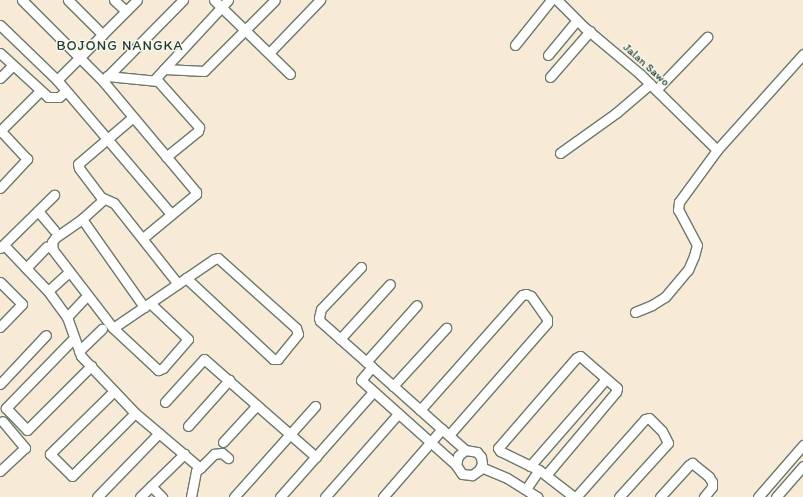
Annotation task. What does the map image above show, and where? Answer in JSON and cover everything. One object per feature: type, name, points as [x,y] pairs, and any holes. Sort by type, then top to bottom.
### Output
[{"type":"street","points":[[22,0],[80,57],[105,79],[133,117],[196,193],[143,238]]},
{"type":"street","points":[[68,0],[102,34]]},
{"type":"street","points":[[114,0],[126,11]]},
{"type":"street","points":[[57,80],[137,0]]},
{"type":"street","points":[[105,79],[183,0]]},
{"type":"street","points":[[154,80],[218,3],[228,0]]},
{"type":"street","points":[[164,69],[204,72],[275,0]]},
{"type":"street","points":[[268,53],[320,0]]},
{"type":"street","points":[[515,45],[551,0]]},
{"type":"street","name":"Jalan Sawo","points":[[557,0],[576,20],[653,87],[717,150]]},
{"type":"street","points":[[218,3],[290,74]]},
{"type":"street","points":[[548,55],[576,20]]},
{"type":"street","points":[[0,25],[57,80],[171,214]]},
{"type":"street","points":[[550,77],[590,32]]},
{"type":"street","points":[[560,153],[653,87],[707,37]]},
{"type":"street","points":[[0,53],[48,97],[59,97],[66,91]]},
{"type":"street","points":[[635,312],[652,305],[665,297],[688,270],[696,245],[678,210],[679,202],[717,150],[803,54]]},
{"type":"street","points":[[0,78],[13,65]]},
{"type":"street","points":[[105,79],[158,81],[200,129],[166,157]]},
{"type":"street","points":[[0,188],[27,159],[0,131],[40,91]]},
{"type":"street","points":[[133,117],[78,164],[79,168],[97,194],[104,200],[114,203],[178,284]]},
{"type":"street","points":[[54,195],[2,247],[26,268],[48,291],[67,317],[81,356],[135,413],[200,468]]},
{"type":"street","points":[[82,219],[147,305],[188,339],[163,368],[158,370],[153,367],[113,328],[53,250],[52,242],[55,238],[82,219],[104,200]]},
{"type":"street","points":[[38,211],[54,230]]},
{"type":"street","points":[[26,268],[47,246]]},
{"type":"street","points":[[113,328],[178,284],[186,278],[214,259],[218,258],[296,328],[298,334],[278,359],[273,359],[186,278]]},
{"type":"street","points":[[361,267],[321,309],[319,314],[320,321],[466,450]]},
{"type":"street","points":[[48,291],[68,273]]},
{"type":"street","points":[[0,282],[22,302],[0,327]]},
{"type":"street","points":[[340,339],[390,284]]},
{"type":"street","points":[[383,497],[431,442],[446,432],[547,323],[546,318],[531,296],[526,294],[522,295],[420,410]]},
{"type":"street","points":[[67,317],[84,299]]},
{"type":"street","points":[[417,305],[369,365],[361,381],[431,442],[456,465],[460,472],[468,476],[476,473],[481,467],[482,460],[478,454],[472,450],[466,450],[458,456],[456,465]]},
{"type":"street","points":[[393,386],[446,328]]},
{"type":"street","points":[[79,351],[102,329]]},
{"type":"street","points":[[0,384],[46,335]]},
{"type":"street","points":[[74,338],[6,408],[27,430],[91,366]]},
{"type":"street","points":[[538,470],[616,392],[617,388],[578,356],[498,448],[500,451],[538,470],[575,497],[645,419],[649,418],[662,431],[668,442],[619,497]]},
{"type":"street","points":[[165,402],[203,359],[316,457]]},
{"type":"street","points":[[526,489],[538,470],[606,379]]},
{"type":"street","points":[[188,426],[229,380]]},
{"type":"street","points":[[114,391],[50,454],[72,476],[135,413]]},
{"type":"street","points":[[280,497],[373,392]]},
{"type":"street","points":[[223,442],[257,405]]},
{"type":"street","points":[[234,497],[315,406]]},
{"type":"street","points":[[325,497],[398,414]]},
{"type":"street","points":[[0,471],[25,448],[1,420]]},
{"type":"street","points":[[97,497],[159,434]]},
{"type":"street","points":[[758,497],[803,445]]},
{"type":"street","points":[[191,497],[196,471],[214,454],[222,453],[228,458]]},
{"type":"street","points":[[140,497],[184,454]]},
{"type":"street","points":[[660,497],[689,464],[692,463],[709,477],[712,482],[712,487],[704,497]]},
{"type":"street","points":[[776,497],[803,466]]},
{"type":"street","points":[[481,467],[495,471],[526,489],[536,497]]},
{"type":"street","points":[[151,486],[162,497]]},
{"type":"district","name":"BOJONG NANGKA","points":[[120,46]]}]
